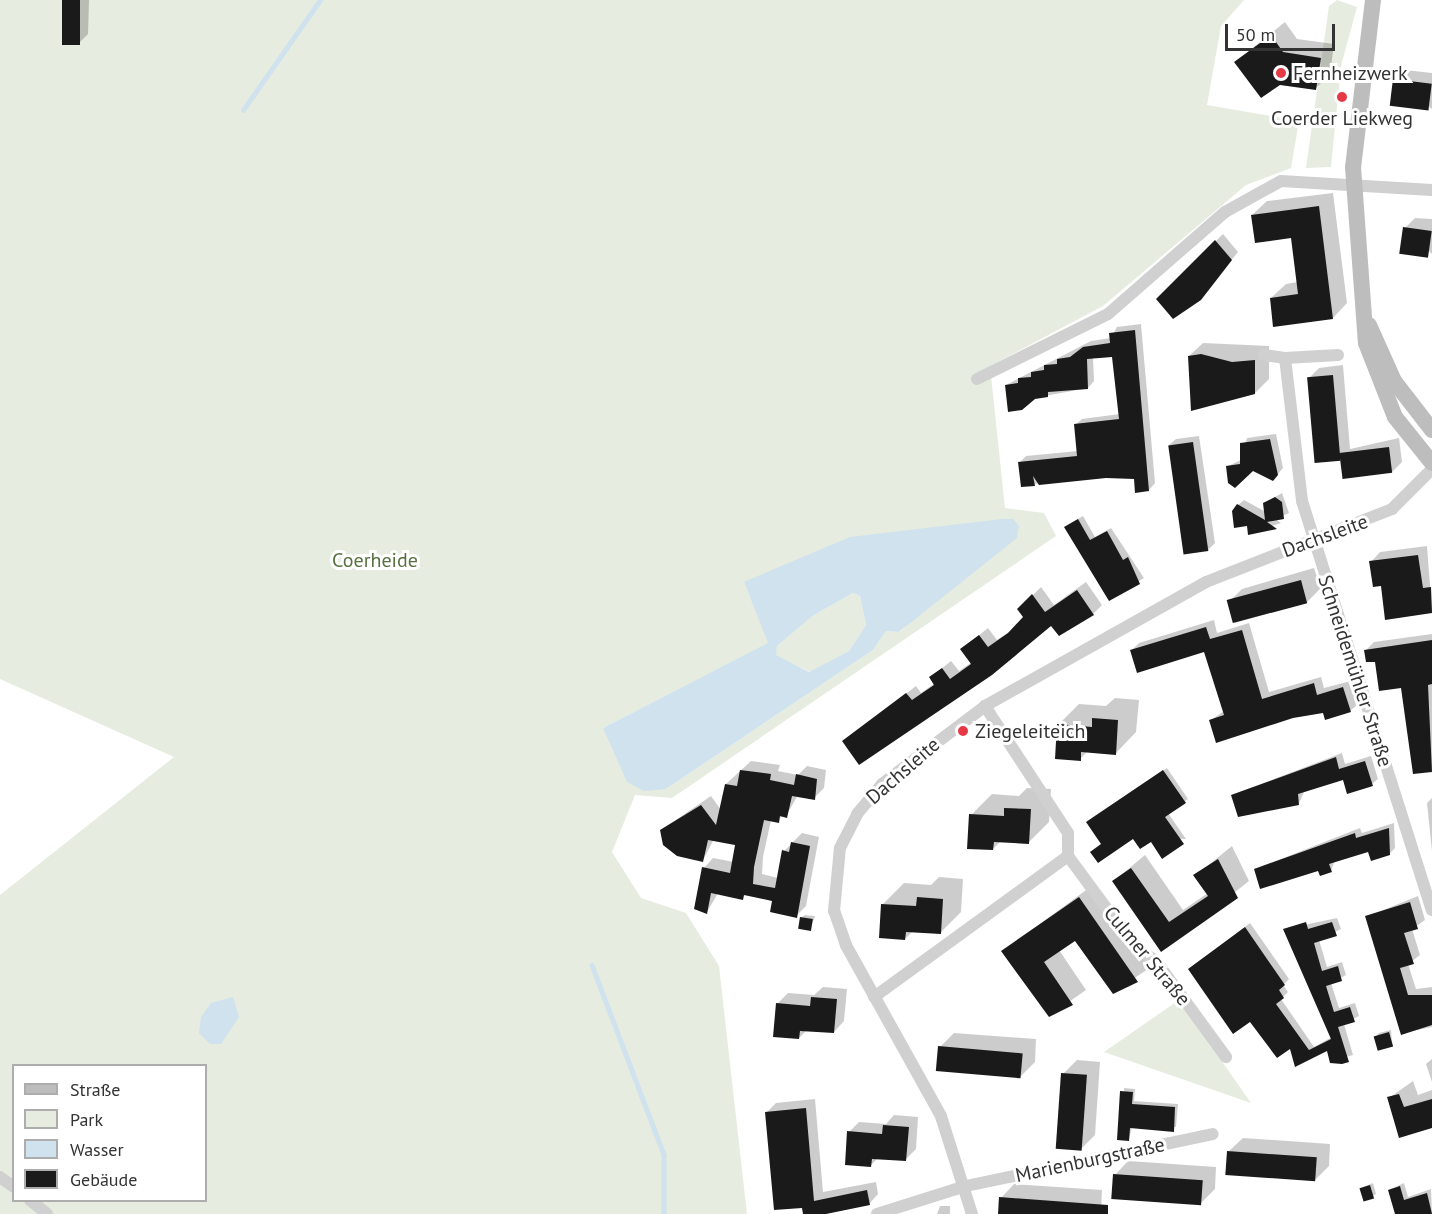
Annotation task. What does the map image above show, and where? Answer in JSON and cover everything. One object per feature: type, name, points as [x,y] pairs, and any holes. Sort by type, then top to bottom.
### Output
[{"type":"street","points":[[1373,0],[1358,91],[1353,181],[1369,353],[1387,401],[1402,429],[1432,464]]},
{"type":"street","points":[[977,379],[1108,314],[1254,193],[1281,181],[1353,181],[1432,190]]},
{"type":"street","points":[[1365,319],[1394,381],[1432,430]]},
{"type":"street","points":[[1264,355],[1286,358],[1338,355]]},
{"type":"street","name":"Schneidemühler Straße","points":[[1286,358],[1302,501],[1432,910]]},
{"type":"street","name":"Dachsleite","points":[[972,1214],[966,1186],[941,1116],[874,997],[834,911],[840,848],[857,814],[882,784],[985,706],[1170,601],[1392,509],[1432,469]]},
{"type":"street","name":"Culmer Straße","points":[[985,706],[1068,833],[1068,856],[1135,947],[1156,961],[1226,1058]]},
{"type":"street","points":[[874,997],[1068,856]]},
{"type":"street","name":"Marienburgstraße","points":[[966,1186],[1213,1134]]},
{"type":"street","points":[[0,1177],[12,1186]]},
{"type":"street","points":[[877,1214],[966,1186]]},
{"type":"street","points":[[32,1202],[47,1214]]},
{"type":"green space","name":"Coerheide","points":[[0,0],[1244,0],[1221,26],[1207,105],[1299,121],[1291,168],[1246,185],[1103,306],[990,366],[1005,508],[1044,513],[1056,536],[672,798],[635,795],[612,852],[641,898],[686,913],[719,966],[747,1214],[0,1214],[0,895],[174,757],[0,679]],"holes":[[[744,582],[934,600],[900,632],[886,631],[873,650],[666,789],[603,728],[769,643]]]},
{"type":"green space","points":[[1337,0],[1357,7],[1341,66],[1331,167],[1306,168],[1329,6]]},
{"type":"green space","points":[[853,593],[860,596],[866,625],[849,651],[810,672],[775,655],[777,646],[814,615]]},
{"type":"green space","points":[[1179,1000],[1251,1103],[1104,1052]]},
{"type":"water","points":[[1002,519],[1013,519],[1019,526],[1017,538],[899,632],[886,631],[873,650],[666,789],[644,791],[627,782],[603,728],[768,643],[744,582],[850,537]],"holes":[[[853,593],[860,596],[866,625],[849,651],[809,672],[776,655],[777,646],[814,615]]]},
{"type":"water","points":[[233,997],[239,1017],[221,1044],[210,1044],[199,1033],[201,1017],[211,1003]]},
{"type":"building","points":[[62,0],[80,0],[80,45],[62,45]]},
{"type":"building","name":"Fernheizwerk","points":[[1271,35],[1283,52],[1321,58],[1316,90],[1280,85],[1261,98],[1234,62]]},
{"type":"building","points":[[1393,79],[1432,84],[1428,111],[1390,106]]},
{"type":"building","points":[[1319,206],[1333,319],[1273,327],[1270,298],[1298,294],[1291,238],[1255,243],[1251,215]]},
{"type":"building","points":[[1403,227],[1432,231],[1428,258],[1399,254]]},
{"type":"building","points":[[1215,240],[1232,260],[1201,300],[1173,319],[1156,299]]},
{"type":"building","points":[[1135,330],[1149,491],[1135,493],[1134,479],[1106,478],[1039,485],[1033,476],[1035,486],[1021,487],[1018,462],[1077,456],[1074,424],[1119,419],[1112,357],[1087,359],[1088,389],[1048,392],[1048,397],[1035,399],[1022,410],[1008,412],[1005,385],[1018,383],[1018,378],[1031,377],[1031,372],[1044,370],[1044,365],[1057,364],[1057,359],[1070,357],[1083,347],[1110,343],[1109,333]]},
{"type":"building","points":[[1201,354],[1232,362],[1255,360],[1255,394],[1191,411],[1188,356]]},
{"type":"building","points":[[1333,375],[1340,461],[1315,463],[1307,377]]},
{"type":"building","points":[[1270,439],[1278,475],[1273,481],[1253,471],[1235,488],[1228,483],[1226,466],[1240,464],[1240,443]]},
{"type":"building","points":[[1193,442],[1208,551],[1184,554],[1168,445]]},
{"type":"building","points":[[1389,447],[1392,473],[1343,479],[1339,453]]},
{"type":"building","points":[[1275,497],[1282,502],[1284,519],[1267,522],[1277,529],[1248,535],[1247,526],[1234,528],[1232,511],[1237,504],[1265,520],[1263,503]]},
{"type":"building","points":[[1078,519],[1090,540],[1107,531],[1123,560],[1128,557],[1140,584],[1109,601],[1064,527]]},
{"type":"building","points":[[1418,555],[1423,588],[1431,587],[1432,613],[1385,620],[1381,586],[1373,587],[1369,561]]},
{"type":"building","points":[[1301,580],[1307,603],[1233,623],[1227,600]]},
{"type":"building","points":[[1077,590],[1094,615],[1059,636],[1051,626],[992,675],[859,765],[842,741],[906,693],[912,700],[934,685],[929,677],[942,668],[950,679],[971,664],[960,649],[979,635],[988,647],[1008,633],[1023,617],[1017,609],[1032,594],[1045,612]]},
{"type":"building","points":[[1206,627],[1210,639],[1242,630],[1262,699],[1314,683],[1317,695],[1343,687],[1351,712],[1325,720],[1323,713],[1293,718],[1216,743],[1209,720],[1224,715],[1204,652],[1137,673],[1130,650]]},
{"type":"building","points":[[1432,640],[1432,684],[1428,685],[1432,772],[1413,774],[1401,688],[1379,691],[1375,662],[1366,662],[1364,650]]},
{"type":"building","points":[[1092,718],[1118,720],[1116,755],[1081,752],[1081,761],[1055,759],[1057,724],[1092,727]]},
{"type":"building","points":[[1336,757],[1339,769],[1365,761],[1373,786],[1347,794],[1343,780],[1298,794],[1299,805],[1238,817],[1231,795]]},
{"type":"building","points":[[740,770],[771,774],[770,780],[794,785],[796,774],[817,779],[815,800],[792,796],[787,818],[780,816],[779,823],[764,820],[754,867],[753,884],[775,888],[782,850],[789,852],[791,842],[810,846],[797,918],[770,912],[772,901],[744,895],[743,900],[711,893],[707,914],[694,909],[702,867],[730,873],[735,845],[708,840],[703,862],[677,856],[663,845],[660,830],[701,805],[716,825],[725,784],[737,786]]},
{"type":"building","points":[[1163,770],[1186,803],[1165,817],[1184,844],[1162,859],[1151,842],[1140,849],[1133,839],[1098,863],[1090,852],[1101,844],[1086,822]]},
{"type":"building","points":[[1004,808],[1031,809],[1029,844],[994,842],[993,850],[967,849],[969,814],[1004,816]]},
{"type":"building","points":[[1389,828],[1390,855],[1371,861],[1368,852],[1329,864],[1332,872],[1320,876],[1318,871],[1260,889],[1254,869],[1355,833],[1356,838]]},
{"type":"building","points":[[1218,859],[1238,898],[1161,952],[1112,881],[1131,868],[1169,922],[1208,896],[1193,875]]},
{"type":"building","points":[[917,897],[943,899],[941,934],[906,932],[905,940],[879,938],[881,904],[916,906]]},
{"type":"building","points":[[1079,897],[1138,982],[1113,994],[1075,941],[1044,962],[1073,1005],[1049,1017],[1001,951]]},
{"type":"building","points":[[1410,902],[1418,929],[1404,933],[1414,964],[1400,968],[1408,995],[1432,995],[1432,1025],[1401,1035],[1365,916]]},
{"type":"building","points":[[800,917],[813,919],[811,931],[798,929]]},
{"type":"building","points":[[1306,922],[1308,929],[1332,922],[1337,936],[1314,943],[1322,971],[1338,966],[1342,981],[1326,986],[1334,1012],[1350,1007],[1355,1022],[1338,1027],[1349,1062],[1342,1064],[1330,1063],[1327,1051],[1295,1067],[1290,1049],[1277,1058],[1250,1022],[1233,1034],[1188,969],[1245,927],[1285,985],[1279,990],[1284,998],[1276,1004],[1309,1050],[1331,1039],[1283,929]]},
{"type":"building","points":[[811,997],[837,999],[834,1033],[800,1031],[799,1039],[773,1037],[776,1003],[810,1006]]},
{"type":"building","points":[[1389,1032],[1393,1046],[1378,1051],[1374,1036]]},
{"type":"building","points":[[938,1046],[1023,1053],[1020,1078],[936,1071]]},
{"type":"building","points":[[1061,1073],[1087,1075],[1082,1151],[1056,1149]]},
{"type":"building","points":[[1120,1091],[1133,1092],[1132,1104],[1175,1107],[1174,1132],[1130,1128],[1129,1141],[1117,1140]]},
{"type":"building","points":[[1399,1094],[1404,1107],[1432,1099],[1432,1128],[1399,1138],[1387,1097]]},
{"type":"building","points":[[806,1108],[814,1201],[867,1190],[870,1205],[826,1214],[803,1214],[802,1208],[774,1210],[765,1112]]},
{"type":"building","points":[[883,1125],[909,1127],[906,1161],[872,1159],[871,1167],[845,1165],[847,1131],[882,1134]]},
{"type":"building","points":[[1227,1151],[1317,1157],[1315,1181],[1225,1175]]},
{"type":"building","points":[[1113,1174],[1203,1180],[1201,1205],[1111,1199]]},
{"type":"building","points":[[1370,1185],[1374,1198],[1364,1202],[1359,1188]]},
{"type":"building","points":[[1400,1186],[1404,1200],[1427,1193],[1432,1214],[1395,1214],[1388,1190]]},
{"type":"building","points":[[999,1197],[1108,1205],[1108,1214],[998,1214]]},
{"type":"waterway","points":[[243,110],[320,0]]},
{"type":"waterway","points":[[592,965],[664,1155],[664,1214]]},
{"type":"place","name":"Fernheizwerk","points":[[1281,73]]},
{"type":"place","name":"Coerder Liekweg","points":[[1342,97]]},
{"type":"place","name":"Ziegeleiteich","points":[[963,731]]}]
